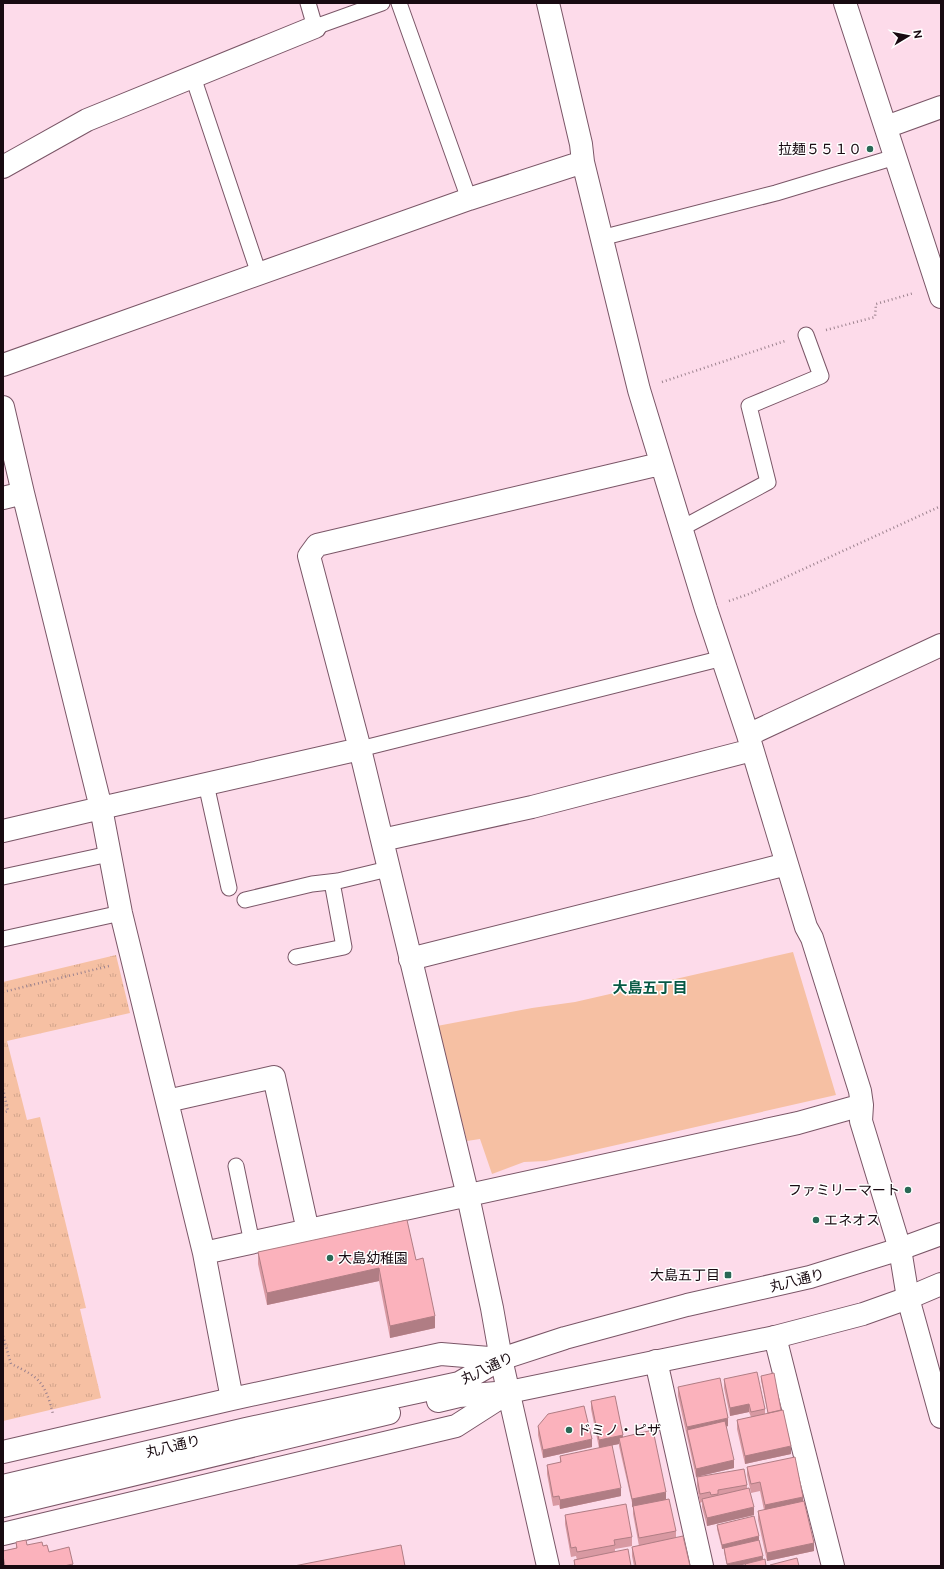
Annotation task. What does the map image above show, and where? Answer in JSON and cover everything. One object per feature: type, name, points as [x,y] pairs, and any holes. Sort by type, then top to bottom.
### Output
[{"type":"street","points":[[548,3],[581,144],[583,162],[639,390],[660,464],[682,528],[706,609],[750,742],[806,927],[812,938],[860,1091],[862,1105],[861,1121],[900,1249],[908,1298],[941,1417]]},
{"type":"street","points":[[845,3],[941,297]]},
{"type":"street","points":[[3,167],[87,120],[315,27]]},
{"type":"street","points":[[886,127],[941,107]]},
{"type":"street","points":[[3,365],[469,199],[583,162]]},
{"type":"street","points":[[3,407],[13,495],[101,808],[109,854],[133,961],[204,1254],[232,1399]]},
{"type":"street","points":[[548,1566],[501,1359],[492,1308],[468,1196],[360,749],[309,556],[317,545],[660,464]]},
{"type":"street","points":[[382,840],[532,807],[750,742],[941,645]]},
{"type":"street","points":[[3,832],[360,749]]},
{"type":"street","points":[[410,959],[787,864]]},
{"type":"street","points":[[167,1101],[274,1077],[308,1231]]},
{"type":"street","points":[[204,1254],[798,1123],[862,1105]]},
{"type":"street","name":"丸八通り","points":[[3,1506],[459,1389],[501,1359],[565,1338],[687,1305],[810,1277],[900,1249],[941,1234]]},
{"type":"street","name":"丸八通り","points":[[3,1486],[246,1429],[459,1389],[509,1392],[775,1337],[863,1314],[908,1298],[941,1284]]},
{"type":"street","points":[[775,1337],[833,1566]]},
{"type":"street","points":[[3,1452],[232,1399],[441,1354],[501,1359]]},
{"type":"street","points":[[656,1361],[702,1566]]},
{"type":"street","points":[[3,1534],[456,1426],[509,1392]]},
{"type":"lane","points":[[308,3],[315,27],[382,3]]},
{"type":"lane","points":[[399,3],[469,199]]},
{"type":"lane","points":[[193,77],[259,274]]},
{"type":"lane","points":[[601,238],[776,193],[895,158]]},
{"type":"lane","points":[[682,528],[768,482],[750,406],[821,376],[806,335]]},
{"type":"lane","points":[[360,749],[723,658]]},
{"type":"lane","points":[[206,784],[229,888]]},
{"type":"lane","points":[[3,877],[109,854]]},
{"type":"lane","points":[[245,900],[312,884],[332,882],[388,869]]},
{"type":"lane","points":[[296,958],[344,947],[332,882]]},
{"type":"lane","points":[[3,939],[122,913]]},
{"type":"lane","points":[[236,1166],[252,1243]]},
{"type":"path","points":[[706,609],[749,594],[941,506]]},
{"type":"path","points":[[3,992],[133,961]]},
{"type":"path","points":[[3,1089],[8,1111],[3,1113]]},
{"type":"path","points":[[3,1336],[10,1364],[32,1375],[42,1383],[48,1396],[54,1417]]},
{"type":"green space","points":[[793,952],[836,1095],[546,1161],[524,1162],[492,1174],[480,1139],[467,1141],[437,1026],[532,1008],[575,1002]]},
{"type":"green space","points":[[116,955],[130,1013],[7,1041],[27,1120],[40,1117],[86,1308],[80,1309],[101,1398],[3,1421],[3,982]]},
{"type":"building","points":[[407,1220],[416,1260],[423,1258],[435,1316],[390,1326],[379,1268],[267,1293],[258,1252]]},
{"type":"building","points":[[757,1372],[765,1409],[751,1412],[749,1404],[730,1408],[724,1379]]},
{"type":"building","points":[[774,1373],[781,1410],[768,1413],[761,1376]]},
{"type":"building","points":[[720,1378],[728,1418],[687,1427],[678,1387]]},
{"type":"building","points":[[615,1396],[623,1435],[599,1440],[591,1401]]},
{"type":"building","points":[[584,1406],[592,1439],[543,1450],[538,1426],[548,1414]]},
{"type":"building","points":[[783,1410],[791,1446],[745,1456],[737,1420]]},
{"type":"building","points":[[725,1421],[734,1460],[696,1469],[687,1430]]},
{"type":"building","points":[[653,1430],[666,1492],[632,1499],[619,1438]]},
{"type":"building","points":[[612,1445],[621,1488],[560,1500],[559,1496],[553,1497],[547,1465],[561,1462],[560,1456]]},
{"type":"building","points":[[795,1457],[803,1497],[765,1505],[760,1482],[751,1484],[747,1467]]},
{"type":"building","points":[[744,1469],[747,1485],[718,1490],[718,1494],[711,1495],[710,1492],[700,1494],[697,1477]]},
{"type":"building","points":[[749,1488],[754,1507],[707,1518],[702,1499]]},
{"type":"building","points":[[669,1499],[676,1531],[639,1538],[633,1506]]},
{"type":"building","points":[[804,1501],[814,1543],[767,1553],[758,1511]]},
{"type":"building","points":[[626,1504],[632,1537],[614,1540],[615,1545],[577,1552],[576,1547],[571,1548],[565,1515]]},
{"type":"building","points":[[754,1516],[759,1536],[722,1545],[717,1525]]},
{"type":"building","points":[[683,1536],[690,1566],[636,1566],[632,1547]]},
{"type":"building","points":[[26,1540],[27,1545],[42,1542],[43,1546],[47,1545],[49,1552],[69,1547],[73,1564],[64,1566],[5,1566],[3,1551],[17,1548],[16,1542]]},
{"type":"building","points":[[759,1540],[763,1556],[727,1564],[724,1548]]},
{"type":"building","points":[[401,1545],[405,1566],[294,1566]]},
{"type":"building","points":[[628,1549],[631,1566],[575,1566],[574,1560]]},
{"type":"building","points":[[797,1558],[799,1566],[770,1565]]},
{"type":"building","points":[[765,1559],[766,1566],[746,1566],[745,1564]]},
{"type":"place","name":"拉麺５５１０","points":[[870,149]]},
{"type":"place","name":"ファミリーマート","points":[[908,1190]]},
{"type":"place","name":"エネオス","points":[[816,1220]]},
{"type":"place","name":"大島幼稚園","points":[[330,1258]]},
{"type":"place","name":"大島五丁目","points":[[728,1275]]},
{"type":"place","name":"ドミノ・ピザ","points":[[569,1430]]},
{"type":"district","name":"大島五丁目","points":[[650,988]]}]
